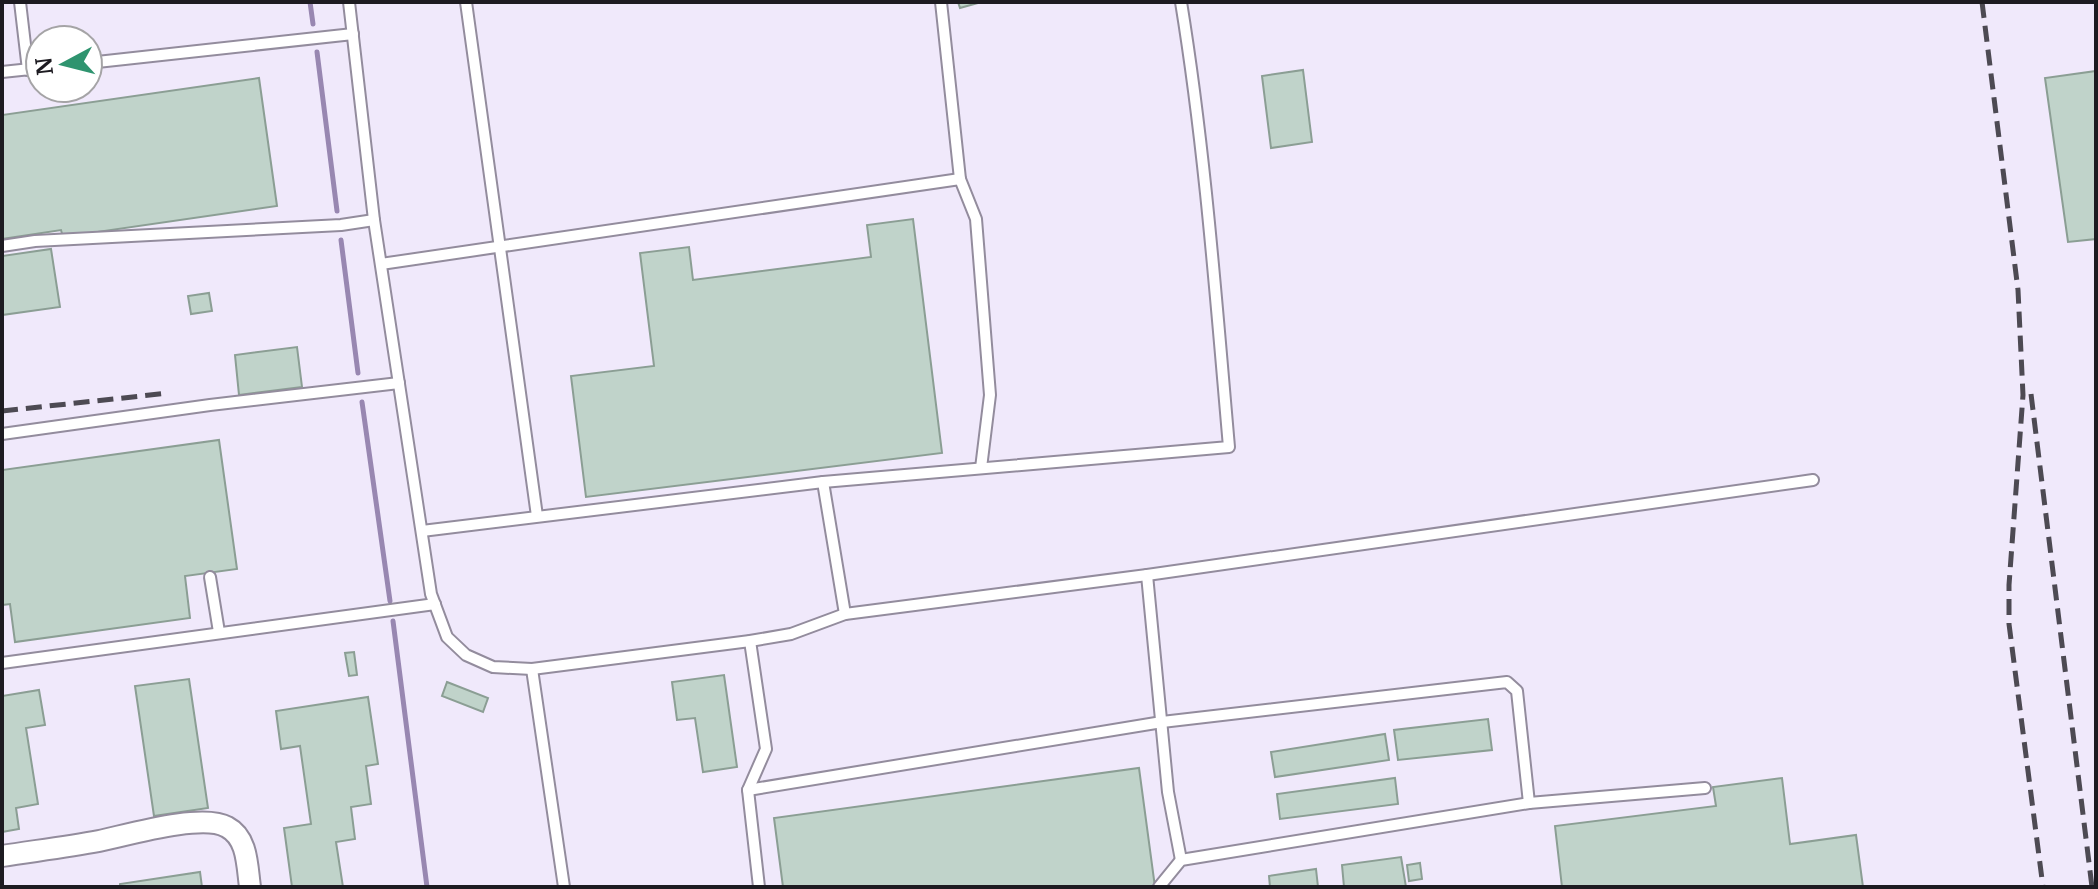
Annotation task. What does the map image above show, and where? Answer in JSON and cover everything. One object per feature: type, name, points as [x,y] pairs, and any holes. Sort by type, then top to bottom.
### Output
[{"type":"street","points":[[2,856],[184,823],[205,822],[225,825],[238,835],[246,853],[250,887]]},
{"type":"lane","points":[[20,2],[24,36]]},
{"type":"lane","points":[[349,2],[374,220],[431,594],[447,637],[466,655],[493,667],[532,669],[750,641],[791,634],[845,614],[1147,575],[1813,480]]},
{"type":"lane","points":[[466,2],[537,516]]},
{"type":"lane","points":[[941,2],[960,179],[976,219],[990,395],[981,468]]},
{"type":"lane","points":[[422,531],[823,482],[1229,447],[1212,255],[1181,2]]},
{"type":"lane","points":[[104,61],[353,34]]},
{"type":"lane","points":[[2,72],[24,70]]},
{"type":"lane","points":[[381,264],[960,179]]},
{"type":"lane","points":[[2,246],[35,241],[341,225],[374,220]]},
{"type":"lane","points":[[2,434],[399,383]]},
{"type":"lane","points":[[823,482],[845,614]]},
{"type":"lane","points":[[1147,575],[1168,792],[1181,860]]},
{"type":"lane","points":[[210,577],[219,632]]},
{"type":"lane","points":[[2,663],[435,604]]},
{"type":"lane","points":[[750,641],[766,749],[748,790],[759,887]]},
{"type":"lane","points":[[532,669],[564,887]]},
{"type":"lane","points":[[748,790],[1162,722],[1507,682],[1517,691],[1529,803]]},
{"type":"lane","points":[[1159,887],[1181,860],[1529,803],[1705,788]]},
{"type":"building","points":[[958,2],[978,2],[978,3],[960,8]]},
{"type":"building","points":[[1303,70],[1312,142],[1271,148],[1262,76]]},
{"type":"building","points":[[2096,71],[2096,239],[2068,242],[2045,78]]},
{"type":"building","points":[[259,78],[277,206],[63,237],[61,230],[2,239],[2,115],[78,104],[104,104],[104,100]]},
{"type":"building","points":[[913,219],[942,453],[586,497],[571,376],[654,366],[640,253],[689,247],[693,280],[871,257],[867,225]]},
{"type":"building","points":[[51,249],[60,307],[2,315],[2,256]]},
{"type":"building","points":[[209,293],[212,311],[191,314],[188,296]]},
{"type":"building","points":[[297,347],[302,387],[239,395],[235,355]]},
{"type":"building","points":[[219,440],[237,569],[185,576],[190,618],[15,642],[10,604],[2,605],[2,470]]},
{"type":"building","points":[[354,652],[357,675],[349,676],[345,653]]},
{"type":"building","points":[[724,675],[737,767],[703,772],[695,718],[677,720],[672,682]]},
{"type":"building","points":[[189,679],[208,808],[154,816],[135,686]]},
{"type":"building","points":[[447,682],[488,698],[483,712],[442,696]]},
{"type":"building","points":[[39,690],[45,725],[26,728],[38,804],[16,808],[19,829],[2,832],[2,696]]},
{"type":"building","points":[[368,697],[378,764],[366,766],[371,804],[351,807],[355,839],[336,842],[343,887],[292,887],[284,828],[311,824],[300,746],[281,749],[276,711]]},
{"type":"building","points":[[1488,719],[1492,750],[1398,760],[1394,730]]},
{"type":"building","points":[[1385,734],[1389,760],[1275,777],[1271,752]]},
{"type":"building","points":[[1139,768],[1155,887],[783,887],[774,818]]},
{"type":"building","points":[[1395,778],[1398,804],[1280,819],[1277,794]]},
{"type":"building","points":[[1782,778],[1790,844],[1856,835],[1863,887],[1562,887],[1555,826],[1716,806],[1713,787]]},
{"type":"building","points":[[1401,857],[1406,887],[1344,887],[1342,865]]},
{"type":"building","points":[[1420,863],[1422,879],[1409,881],[1407,865]]},
{"type":"building","points":[[1316,869],[1318,887],[1270,887],[1269,876]]},
{"type":"building","points":[[200,872],[202,887],[120,887],[120,884]]},
{"type":"waterway","points":[[310,2],[313,24]]},
{"type":"waterway","points":[[317,52],[337,211]]},
{"type":"waterway","points":[[341,240],[358,373]]},
{"type":"waterway","points":[[362,402],[390,601]]},
{"type":"waterway","points":[[393,621],[427,887]]},
{"type":"railway","points":[[1982,2],[2018,290],[2023,395],[2009,624],[2043,887]]},
{"type":"railway","points":[[2,411],[169,393]]},
{"type":"railway","points":[[2031,394],[2092,887]]}]
